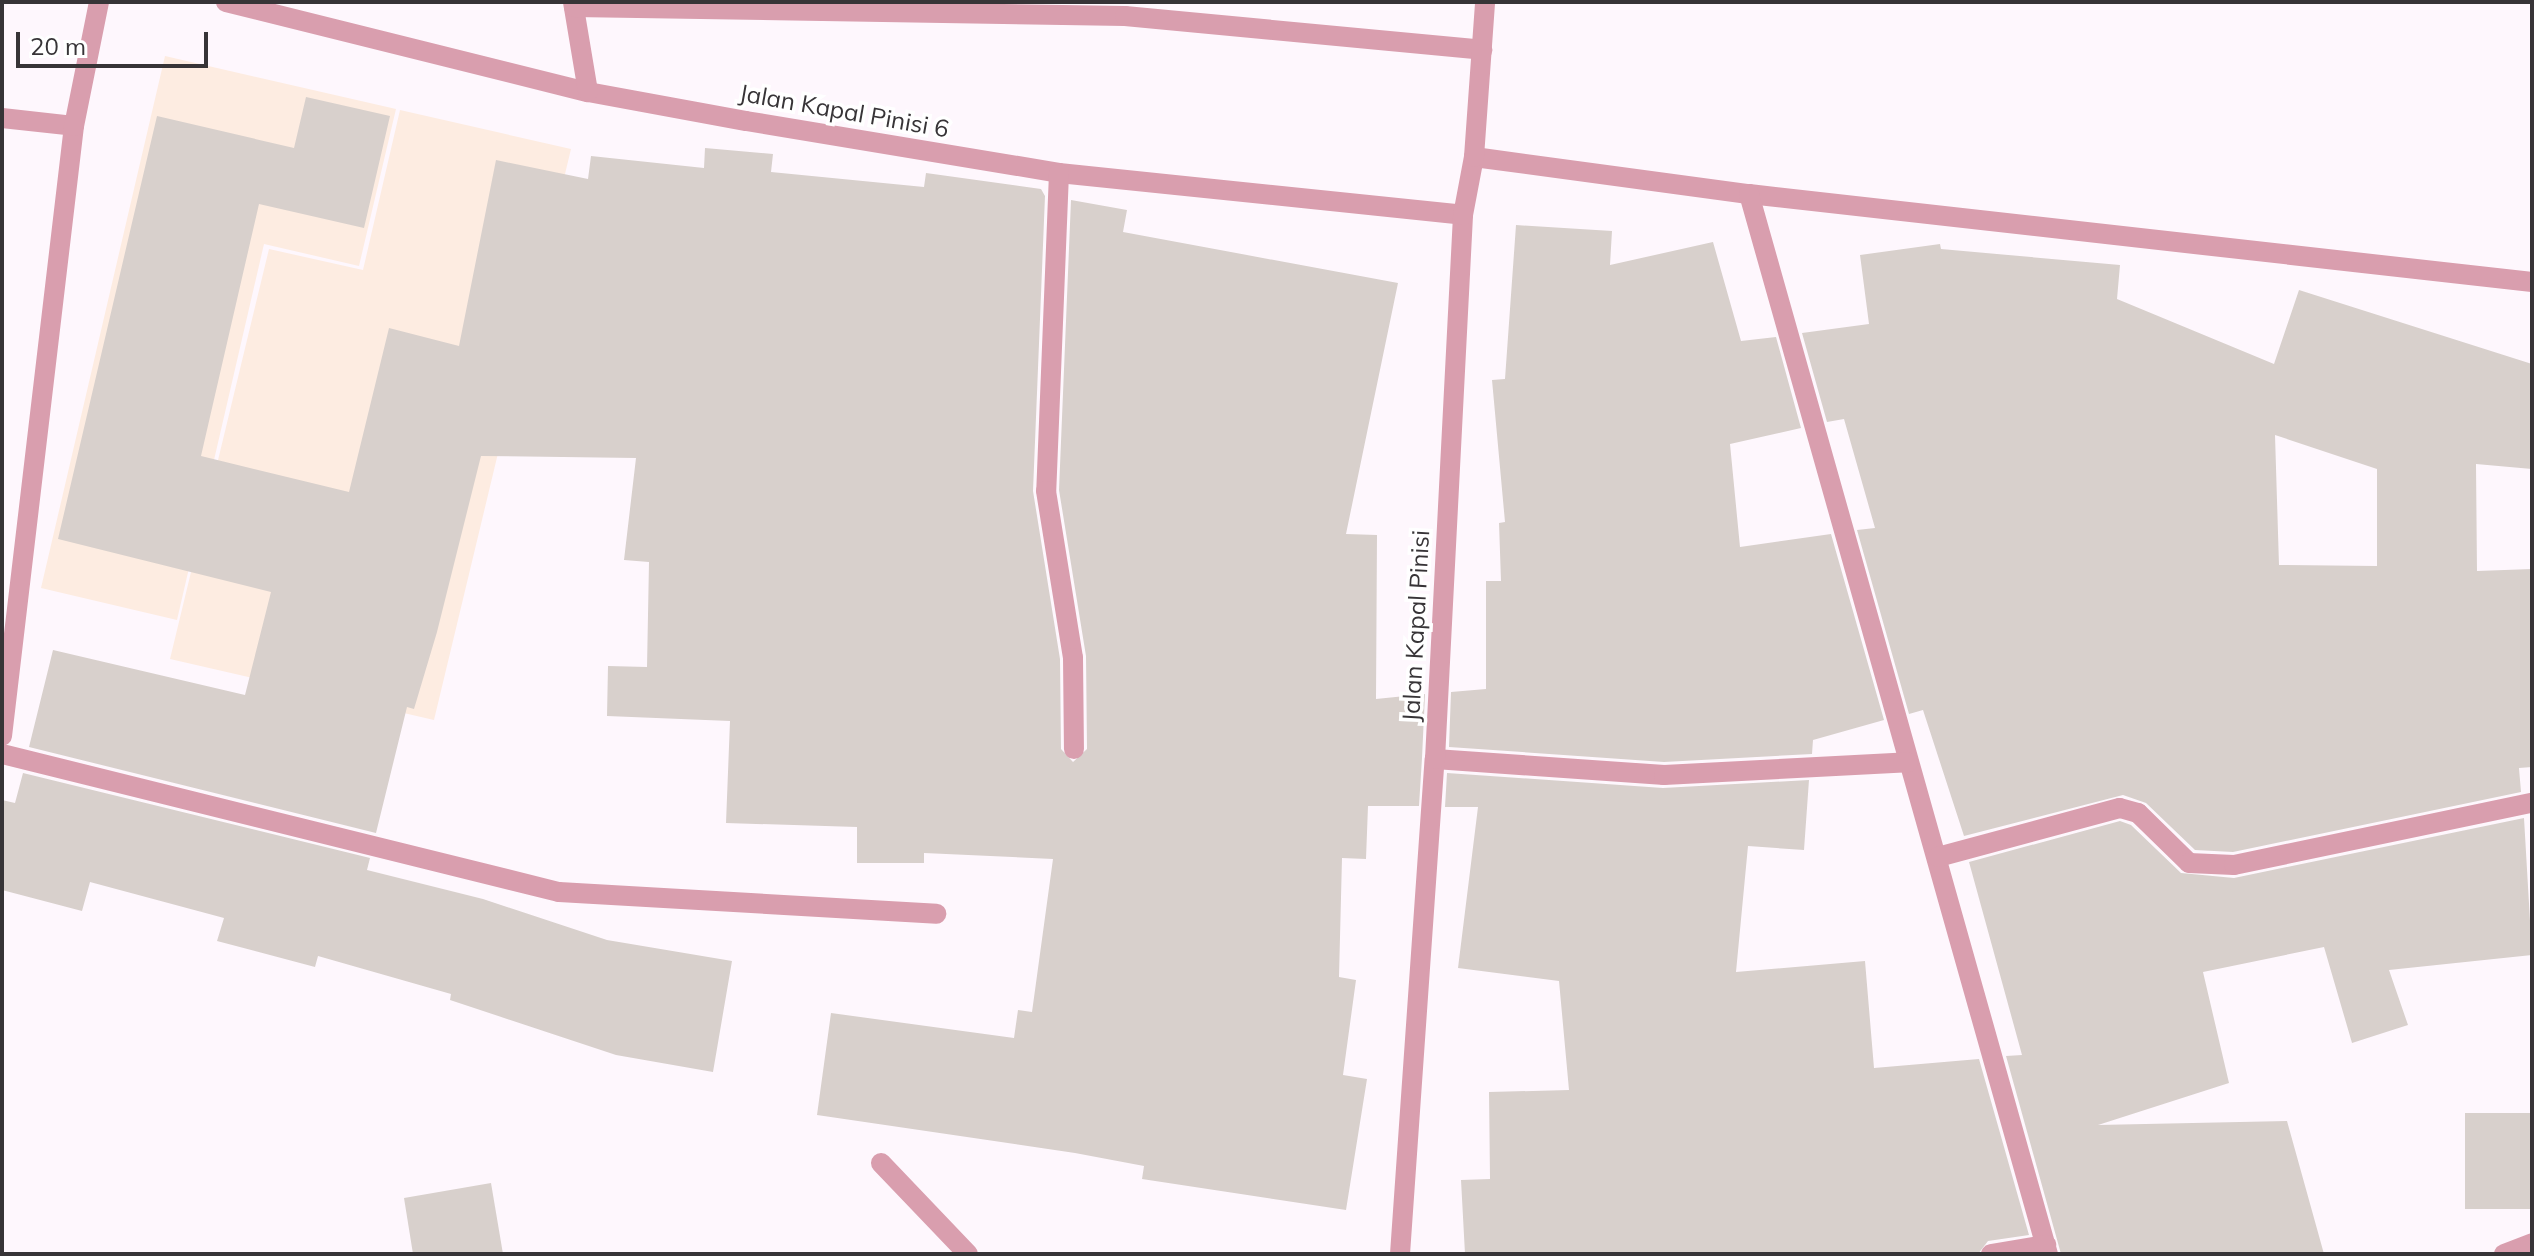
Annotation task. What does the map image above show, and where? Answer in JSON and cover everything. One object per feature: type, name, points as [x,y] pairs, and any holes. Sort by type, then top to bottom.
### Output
[{"type":"street","points":[[2,736],[74,126],[99,2]]},
{"type":"street","name":"Jalan Kapal Pinisi 6","points":[[226,2],[588,92],[1059,173],[1463,215]]},
{"type":"street","name":"Jalan Kapal Pinisi","points":[[1400,1254],[1435,759],[1463,215],[1474,157],[1485,2]]},
{"type":"street","points":[[588,92],[573,4],[1125,16],[1482,50]]},
{"type":"street","points":[[2,118],[74,126]]},
{"type":"street","points":[[1474,157],[1749,194],[2532,282]]},
{"type":"street","points":[[1059,173],[1046,478],[1073,658],[1074,749]]},
{"type":"street","points":[[1749,194],[2047,1249],[1991,1254]]},
{"type":"street","points":[[2,754],[559,892],[936,914]]},
{"type":"street","points":[[1435,759],[1664,775],[1908,762]]},
{"type":"street","points":[[1938,857],[2120,808],[2138,813],[2189,863],[2234,865],[2532,803]]},
{"type":"street","points":[[881,1163],[968,1254]]},
{"type":"street","points":[[2504,1254],[2532,1243]]},
{"type":"shaded area","points":[[165,56],[396,109],[359,266],[264,244],[177,620],[41,588]]},
{"type":"shaded area","points":[[400,110],[571,149],[434,720],[170,659],[269,249],[363,270]]},
{"type":"building","points":[[306,97],[390,116],[364,228],[259,204],[201,456],[349,492],[389,328],[459,346],[496,160],[588,179],[591,156],[704,168],[705,148],[773,154],[771,172],[924,187],[926,173],[1041,189],[1045,196],[1033,491],[1060,659],[1061,749],[1073,762],[1087,749],[1086,656],[1059,490],[1071,200],[1127,210],[1123,232],[1398,283],[1346,534],[1377,535],[1376,699],[1425,694],[1422,758],[1419,806],[1368,806],[1366,859],[1342,858],[1339,977],[1356,980],[1343,1075],[1367,1079],[1346,1210],[1142,1179],[1144,1166],[1075,1153],[817,1115],[831,1013],[1014,1038],[1018,1010],[1032,1012],[1053,859],[924,853],[924,863],[857,863],[857,827],[726,823],[730,721],[607,716],[608,666],[647,667],[649,562],[624,560],[636,458],[481,456],[437,632],[414,709],[407,707],[376,833],[29,747],[53,650],[245,695],[271,592],[58,539],[157,116],[294,148]]},
{"type":"building","points":[[1516,225],[1612,231],[1610,265],[1713,242],[1741,341],[1776,337],[1801,428],[1730,444],[1740,547],[1831,534],[1884,720],[1813,740],[1812,754],[1664,762],[1449,747],[1451,692],[1486,689],[1486,581],[1501,581],[1499,523],[1505,522],[1492,380],[1505,379]]},
{"type":"building","points":[[1940,244],[1941,249],[2120,265],[2117,299],[2274,364],[2299,290],[2532,364],[2532,469],[2476,464],[2477,571],[2532,569],[2532,767],[2519,768],[2521,792],[2233,852],[2195,850],[2146,803],[2123,795],[1964,836],[1923,710],[1909,714],[1857,530],[1875,528],[1844,419],[1827,422],[1802,333],[1869,324],[1860,255]],"holes":[[[2275,435],[2377,469],[2377,566],[2279,565]]]},
{"type":"building","points":[[23,773],[370,858],[367,870],[483,899],[607,940],[732,961],[713,1072],[616,1055],[450,1000],[451,994],[318,956],[315,967],[217,941],[224,918],[90,882],[82,911],[2,890],[2,800],[15,803]]},
{"type":"building","points":[[1447,773],[1663,788],[1809,780],[1804,850],[1748,846],[1736,972],[1865,961],[1874,1068],[1979,1059],[2029,1235],[1988,1241],[1978,1254],[1465,1254],[1461,1180],[1490,1179],[1489,1092],[1569,1090],[1559,981],[1458,968],[1478,807],[1445,807]]},
{"type":"building","points":[[2524,818],[2532,955],[2389,970],[2408,1025],[2352,1043],[2324,947],[2203,972],[2229,1083],[2098,1125],[2287,1121],[2324,1254],[2061,1254],[2006,1056],[2022,1055],[1969,862],[2120,821],[2131,825],[2181,873],[2234,878]]},
{"type":"building","points":[[2465,1113],[2532,1113],[2532,1209],[2465,1209]]},
{"type":"building","points":[[491,1183],[503,1254],[413,1254],[404,1198]]}]
